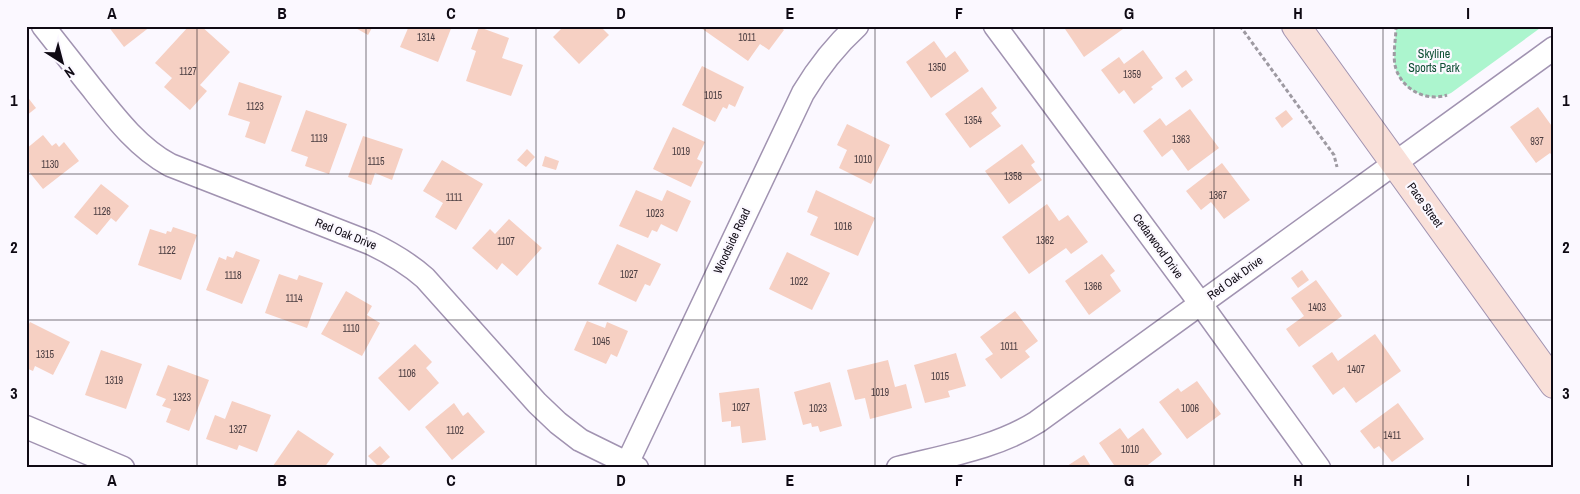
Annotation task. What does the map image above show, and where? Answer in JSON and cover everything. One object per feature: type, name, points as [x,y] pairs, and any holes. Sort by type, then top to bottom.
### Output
[{"type":"main road","name":"Pace Street","points":[[1296,26],[1554,384]]},
{"type":"street","name":"Red Oak Drive","points":[[43,26],[117,119],[153,155],[170,165],[370,243],[406,262],[425,278],[537,403],[558,423],[580,440],[630,466]]},
{"type":"street","name":"Woodside Road","points":[[630,466],[803,93],[824,61],[857,26]]},
{"type":"street","name":"Cedarwood Drive","points":[[995,26],[1200,303],[1319,468]]},
{"type":"street","name":"Red Oak Drive","points":[[898,468],[994,443],[1027,428],[1554,48]]},
{"type":"street","points":[[26,426],[123,468]]},
{"type":"path","points":[[1240,26],[1334,155],[1337,168]]},
{"type":"path","points":[[1396,26],[1395,63],[1398,74],[1404,84],[1415,92],[1427,97],[1436,98],[1448,95]]},
{"type":"green space","name":"Skyline Sports Park","points":[[1396,26],[1543,26],[1451,93],[1435,97],[1419,94],[1411,89],[1405,84],[1396,70],[1394,48]]},
{"type":"building","points":[[108,26],[151,26],[124,47]]},
{"type":"building","points":[[189,26],[201,26],[230,52],[200,85],[207,91],[190,110],[164,87],[172,78],[155,63]]},
{"type":"building","points":[[352,26],[373,26],[368,35]]},
{"type":"building","points":[[409,26],[452,26],[438,62],[400,47]]},
{"type":"building","points":[[560,26],[600,26],[609,35],[579,64],[553,37],[562,28]]},
{"type":"building","points":[[702,26],[778,26],[784,30],[769,50],[760,44],[748,61],[701,28]]},
{"type":"building","points":[[1063,26],[1121,26],[1123,29],[1084,57]]},
{"type":"building","points":[[479,27],[509,38],[502,58],[523,65],[511,96],[466,81],[476,51],[471,49]]},
{"type":"building","points":[[934,41],[946,58],[955,51],[969,71],[931,98],[906,62]]},
{"type":"building","points":[[1143,50],[1163,78],[1151,87],[1153,89],[1134,104],[1124,90],[1119,94],[1101,70],[1119,57],[1124,64]]},
{"type":"building","points":[[702,66],[744,87],[735,107],[729,104],[727,109],[723,107],[715,122],[682,105]]},
{"type":"building","points":[[1186,70],[1193,80],[1182,88],[1175,78]]},
{"type":"building","points":[[239,82],[282,96],[265,144],[245,137],[250,122],[228,115]]},
{"type":"building","points":[[982,87],[997,108],[991,113],[1001,126],[970,148],[945,114]]},
{"type":"building","points":[[26,95],[36,108],[26,116]]},
{"type":"building","points":[[1538,107],[1554,129],[1554,158],[1550,153],[1536,163],[1510,127]]},
{"type":"building","points":[[1190,109],[1219,148],[1188,171],[1172,149],[1162,157],[1143,131],[1160,118],[1166,126]]},
{"type":"building","points":[[306,110],[347,124],[329,174],[305,166],[308,157],[291,151]]},
{"type":"building","points":[[1286,110],[1293,119],[1282,128],[1275,118]]},
{"type":"building","points":[[847,124],[890,145],[871,184],[839,168],[847,150],[837,145]]},
{"type":"building","points":[[673,127],[705,142],[697,159],[703,162],[691,187],[653,169]]},
{"type":"building","points":[[43,135],[52,146],[56,143],[59,147],[64,142],[79,161],[43,189],[26,168],[26,149]]},
{"type":"building","points":[[363,136],[403,149],[392,180],[375,173],[371,185],[348,177]]},
{"type":"building","points":[[1022,144],[1035,162],[1031,165],[1042,180],[1009,204],[985,171]]},
{"type":"building","points":[[527,149],[535,157],[526,167],[517,160]]},
{"type":"building","points":[[545,156],[559,161],[556,170],[542,166]]},
{"type":"building","points":[[442,160],[483,184],[456,230],[435,217],[443,203],[423,191]]},
{"type":"building","points":[[1222,163],[1250,200],[1224,219],[1211,202],[1201,210],[1186,191]]},
{"type":"building","points":[[101,184],[129,206],[116,222],[111,218],[97,235],[74,217]]},
{"type":"building","points":[[636,190],[662,201],[667,190],[691,201],[677,232],[661,224],[657,232],[652,230],[648,238],[619,226]]},
{"type":"building","points":[[816,190],[875,218],[858,256],[810,235],[818,217],[807,212]]},
{"type":"building","points":[[1047,204],[1059,221],[1068,215],[1088,242],[1071,254],[1066,248],[1029,274],[1002,237]]},
{"type":"building","points":[[509,219],[542,248],[517,276],[502,263],[497,270],[472,248],[490,229],[495,234]]},
{"type":"building","points":[[173,227],[197,235],[181,280],[138,265],[150,229],[166,234],[167,231],[171,232]]},
{"type":"building","points":[[617,244],[661,264],[650,286],[645,284],[636,302],[598,284]]},
{"type":"building","points":[[236,251],[260,260],[242,304],[206,290],[219,257],[226,260],[227,256],[233,258]]},
{"type":"building","points":[[787,252],[830,273],[812,310],[769,289]]},
{"type":"building","points":[[1102,254],[1115,271],[1110,275],[1121,291],[1089,315],[1065,281]]},
{"type":"building","points":[[1302,270],[1309,280],[1298,288],[1291,278]]},
{"type":"building","points":[[279,274],[297,280],[299,275],[323,283],[307,328],[265,313]]},
{"type":"building","points":[[1316,280],[1342,316],[1299,347],[1286,329],[1304,316],[1291,298]]},
{"type":"building","points":[[346,291],[372,306],[367,315],[380,323],[362,356],[321,334]]},
{"type":"building","points":[[1015,311],[1038,341],[1025,351],[1030,357],[1001,379],[985,359],[993,354],[980,337]]},
{"type":"building","points":[[587,321],[605,328],[607,322],[628,331],[617,357],[611,354],[606,364],[574,350]]},
{"type":"building","points":[[30,322],[70,342],[53,375],[35,366],[33,371],[26,368],[26,330]]},
{"type":"building","points":[[1375,334],[1401,371],[1356,403],[1344,387],[1333,395],[1312,366],[1332,352],[1338,361]]},
{"type":"building","points":[[415,344],[432,362],[426,368],[439,383],[409,411],[378,378]]},
{"type":"building","points":[[101,350],[142,364],[126,409],[85,395]]},
{"type":"building","points":[[956,353],[966,386],[948,391],[950,397],[925,403],[914,365]]},
{"type":"building","points":[[888,360],[895,387],[906,384],[912,408],[870,419],[865,398],[855,400],[847,370]]},
{"type":"building","points":[[168,365],[209,380],[189,431],[166,422],[171,409],[162,406],[166,399],[156,395]]},
{"type":"building","points":[[1197,381],[1221,414],[1187,439],[1159,402],[1178,388],[1181,392]]},
{"type":"building","points":[[830,382],[842,426],[820,432],[818,426],[812,427],[811,423],[803,425],[794,392]]},
{"type":"building","points":[[759,388],[766,440],[742,443],[740,426],[731,427],[731,421],[722,422],[719,393]]},
{"type":"building","points":[[232,401],[271,415],[257,452],[239,445],[237,450],[206,439],[215,415],[225,419]]},
{"type":"building","points":[[454,403],[463,416],[468,412],[485,432],[452,460],[425,427]]},
{"type":"building","points":[[1398,403],[1424,439],[1392,462],[1379,446],[1374,449],[1360,431]]},
{"type":"building","points":[[1120,428],[1128,439],[1143,428],[1162,454],[1144,468],[1116,468],[1099,443]]},
{"type":"building","points":[[298,430],[334,454],[324,468],[275,468],[273,466]]},
{"type":"building","points":[[380,446],[390,457],[379,467],[368,456]]},
{"type":"building","points":[[1084,455],[1092,468],[1064,468]]}]
